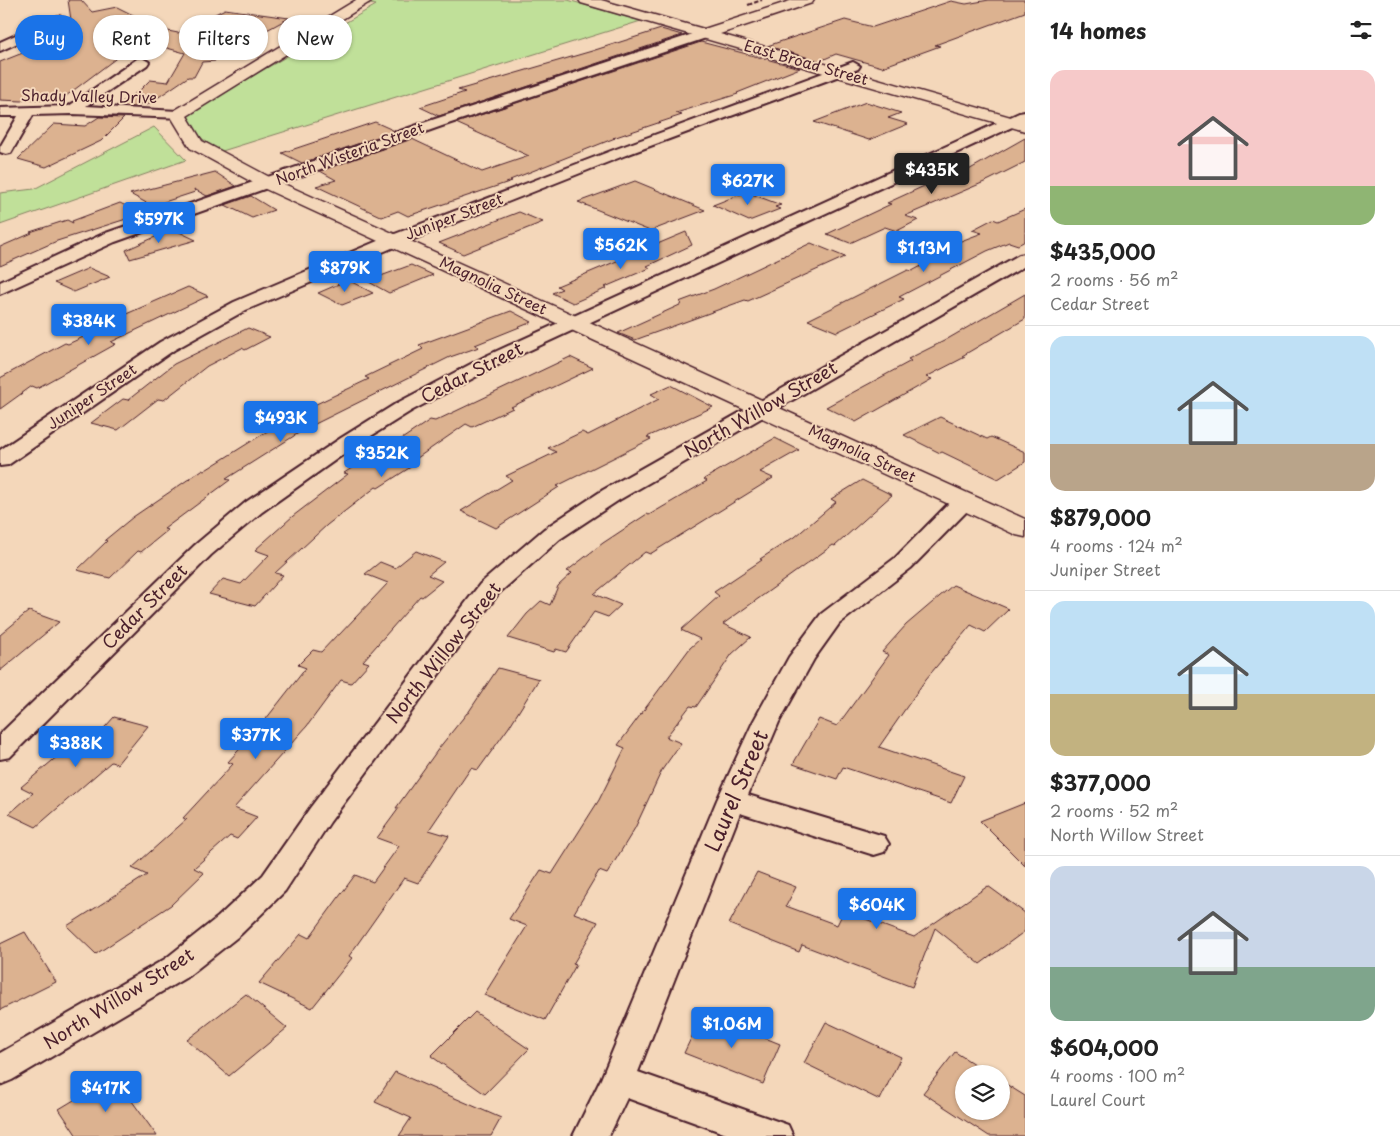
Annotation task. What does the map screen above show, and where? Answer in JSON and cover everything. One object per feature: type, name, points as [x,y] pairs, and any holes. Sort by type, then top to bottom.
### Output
[{"type":"street","points":[[178,115],[366,0]]},
{"type":"street","name":"East Broad Street","points":[[586,0],[712,32],[1021,120]]},
{"type":"street","name":"East Broad Street","points":[[616,0],[712,32]]},
{"type":"street","points":[[712,32],[807,0]]},
{"type":"street","name":"North Wisteria Street","points":[[0,289],[109,238],[437,123],[712,32]]},
{"type":"street","points":[[0,47],[15,40]]},
{"type":"street","points":[[72,110],[142,62]]},
{"type":"street","name":"Juniper Street","points":[[0,460],[167,346],[240,306],[393,241],[621,152],[845,69]]},
{"type":"street","name":"Shady Valley Drive","points":[[0,112],[72,110],[178,115]]},
{"type":"street","points":[[6,150],[28,111]]},
{"type":"street","name":"Magnolia Street","points":[[178,115],[196,144],[267,184],[1025,529]]},
{"type":"street","name":"Cedar Street","points":[[0,750],[202,550],[254,507],[348,442],[404,407],[494,360],[1021,120]]},
{"type":"street","name":"North Willow Street","points":[[0,1070],[176,968],[229,926],[268,889],[489,589],[552,534],[611,495],[1025,259]]},
{"type":"street","name":"Laurel Street","points":[[592,1136],[618,1080],[731,800],[766,722],[802,657],[830,619],[903,563],[964,501]]},
{"type":"street","points":[[731,800],[874,844]]},
{"type":"street","points":[[618,1080],[775,1136]]},
{"type":"green space","points":[[359,0],[568,0],[641,21],[219,152],[193,131],[185,115],[280,60],[352,60],[352,19],[376,5],[356,2]]},
{"type":"green space","points":[[154,127],[186,160],[0,225],[0,193],[34,189]]},
{"type":"building","points":[[68,0],[81,0],[92,12],[117,7],[133,15],[93,15],[93,60],[114,60],[58,102],[25,98],[22,101],[0,100],[0,62],[15,56],[15,60],[83,60],[83,15],[70,15]]},
{"type":"building","points":[[989,0],[1025,0],[1025,12],[935,45],[940,46],[882,67],[836,54],[820,61],[767,46],[845,20],[873,27],[951,1],[966,4]]},
{"type":"building","points":[[225,9],[268,15],[213,15]]},
{"type":"building","points":[[268,15],[278,16],[278,24],[268,29]]},
{"type":"building","points":[[661,29],[682,35],[439,116],[420,107],[465,92],[458,90]]},
{"type":"building","points":[[169,31],[179,32],[179,51],[169,49]]},
{"type":"building","points":[[701,42],[800,68],[738,94],[676,113],[682,115],[613,138],[615,138],[510,180],[512,181],[408,216],[398,211],[382,217],[316,186],[336,180],[320,171],[412,139],[482,172],[529,156],[456,123]]},
{"type":"building","points":[[181,60],[215,61],[202,62],[194,77],[188,77],[147,105],[137,103],[134,107],[116,106],[139,91],[150,80],[168,82]]},
{"type":"building","points":[[866,102],[901,113],[888,118],[908,124],[869,140],[814,122]]},
{"type":"building","points":[[99,117],[124,118],[101,141],[46,167],[18,159],[54,124],[85,126]]},
{"type":"building","points":[[375,122],[395,131],[302,163],[282,153]]},
{"type":"building","points":[[1025,138],[1025,162],[989,180],[905,216],[918,220],[897,231],[885,227],[850,243],[827,234],[891,204],[887,203],[959,170],[965,172]]},
{"type":"building","points":[[215,172],[236,186],[207,196],[194,189],[195,192],[152,206],[130,194]]},
{"type":"building","points":[[635,181],[705,210],[650,231],[578,202]]},
{"type":"building","points":[[746,192],[781,205],[775,207],[780,209],[749,221],[713,205]]},
{"type":"building","points":[[251,196],[274,210],[252,218],[225,205]]},
{"type":"building","points":[[120,203],[142,214],[57,241],[0,266],[0,247],[32,233],[30,232],[67,220],[73,223],[72,221]]},
{"type":"building","points":[[1025,209],[1025,241],[1018,245],[1009,242],[987,251],[899,297],[904,299],[837,332],[808,320],[908,270],[912,271],[951,250],[945,247],[982,233],[972,230],[993,219],[998,221]]},
{"type":"building","points":[[519,212],[543,222],[463,254],[439,243]]},
{"type":"building","points":[[173,229],[196,240],[130,259],[126,250]]},
{"type":"building","points":[[686,232],[692,245],[647,266],[650,268],[605,287],[607,288],[573,303],[552,293],[562,289],[557,286]]},
{"type":"building","points":[[811,243],[845,257],[748,301],[745,300],[635,340],[618,333],[682,304],[679,302],[714,289]]},
{"type":"building","points":[[411,265],[433,275],[389,293],[367,281]]},
{"type":"building","points":[[89,268],[110,277],[74,292],[54,283]]},
{"type":"building","points":[[348,280],[373,293],[342,305],[318,293]]},
{"type":"building","points":[[188,287],[208,296],[111,342],[116,344],[37,388],[32,386],[0,409],[0,378],[65,343],[68,344],[127,317],[124,315]]},
{"type":"building","points":[[1025,294],[1025,319],[962,356],[965,357],[926,377],[932,379],[856,422],[826,407],[911,361],[908,359],[944,341]]},
{"type":"building","points":[[511,311],[532,322],[475,345],[479,347],[450,357],[305,429],[226,479],[230,480],[164,529],[168,530],[141,552],[138,551],[110,578],[77,570],[107,541],[105,540],[133,517],[202,470],[204,471],[293,415],[369,379],[365,377],[423,349],[419,345]]},
{"type":"building","points":[[248,328],[270,337],[245,350],[242,348],[207,366],[164,400],[158,399],[118,430],[91,423],[123,399],[128,400],[174,364]]},
{"type":"building","points":[[570,357],[593,368],[472,427],[466,424],[410,463],[414,465],[378,488],[376,487],[327,525],[275,573],[283,575],[255,606],[209,594],[223,579],[241,584],[269,555],[255,550],[293,516],[348,474],[344,473],[380,450],[384,451],[430,420],[435,421]]},
{"type":"building","points":[[671,385],[713,407],[647,437],[651,439],[557,486],[559,487],[496,528],[461,511],[512,480],[506,476],[556,452],[548,448],[582,432],[588,435],[659,399],[651,394]]},
{"type":"building","points":[[940,417],[987,439],[991,437],[1025,452],[1025,462],[998,479],[904,435]]},
{"type":"building","points":[[775,438],[799,450],[760,472],[773,478],[650,554],[645,552],[594,594],[621,605],[608,617],[594,612],[566,652],[556,649],[554,652],[508,638],[527,614],[541,601],[550,605],[558,586],[572,573],[567,571],[603,543],[647,514],[649,515],[707,481],[704,479]]},
{"type":"building","points":[[862,480],[892,495],[835,546],[833,545],[723,624],[751,637],[732,654],[696,707],[690,706],[666,737],[681,743],[662,770],[635,828],[607,874],[599,871],[574,913],[598,922],[573,964],[576,965],[545,1020],[484,995],[527,926],[509,919],[541,870],[552,874],[599,800],[625,748],[618,745],[690,648],[700,639],[681,630],[719,596],[714,592],[795,537],[836,502],[831,499]]},
{"type":"building","points":[[416,551],[444,562],[428,575],[442,581],[422,597],[420,596],[363,661],[369,663],[351,683],[341,680],[307,726],[234,808],[257,817],[237,839],[230,836],[194,868],[204,873],[171,905],[96,954],[67,926],[147,875],[132,868],[187,819],[183,818],[233,764],[228,762],[262,724],[306,668],[298,665],[313,650],[321,652],[388,583],[365,574],[380,562],[395,568]]},
{"type":"building","points":[[953,585],[1009,609],[985,632],[971,625],[926,679],[879,747],[964,776],[951,803],[843,767],[837,779],[793,764],[819,719],[837,726],[889,655],[882,652],[906,625]]},
{"type":"building","points":[[29,611],[59,622],[0,671],[0,635]]},
{"type":"building","points":[[498,668],[539,679],[509,727],[478,770],[471,768],[429,830],[449,836],[418,883],[404,878],[349,956],[352,958],[312,1008],[259,983],[301,934],[309,938],[355,875],[373,882],[399,846],[377,838],[399,808],[396,808],[439,748],[468,713]]},
{"type":"building","points":[[114,717],[148,726],[117,764],[111,762],[36,827],[9,814],[33,793],[21,787],[65,750],[59,749],[76,730],[98,735]]},
{"type":"building","points":[[1025,803],[1025,866],[980,821]]},
{"type":"building","points":[[757,872],[796,887],[786,906],[837,925],[844,911],[914,937],[988,886],[1025,913],[1025,931],[980,964],[935,928],[912,987],[802,945],[799,952],[729,924]]},
{"type":"building","points":[[25,932],[56,982],[0,1010],[0,944]]},
{"type":"building","points":[[246,994],[287,1028],[229,1076],[187,1040]]},
{"type":"building","points":[[475,1012],[529,1049],[485,1094],[431,1056]]},
{"type":"building","points":[[703,1013],[780,1044],[763,1084],[684,1053]]},
{"type":"building","points":[[826,1022],[901,1057],[880,1100],[804,1063]]},
{"type":"building","points":[[955,1052],[976,1065],[955,1065],[955,1114],[923,1093]]},
{"type":"building","points":[[395,1072],[501,1118],[491,1136],[399,1136],[411,1118],[375,1102]]},
{"type":"building","points":[[114,1076],[157,1136],[77,1136],[59,1109]]},
{"type":"building","points":[[1010,1087],[1025,1096],[1025,1136],[989,1136],[964,1120],[1010,1120]]},
{"type":"railway","points":[[748,5],[762,0]]}]
